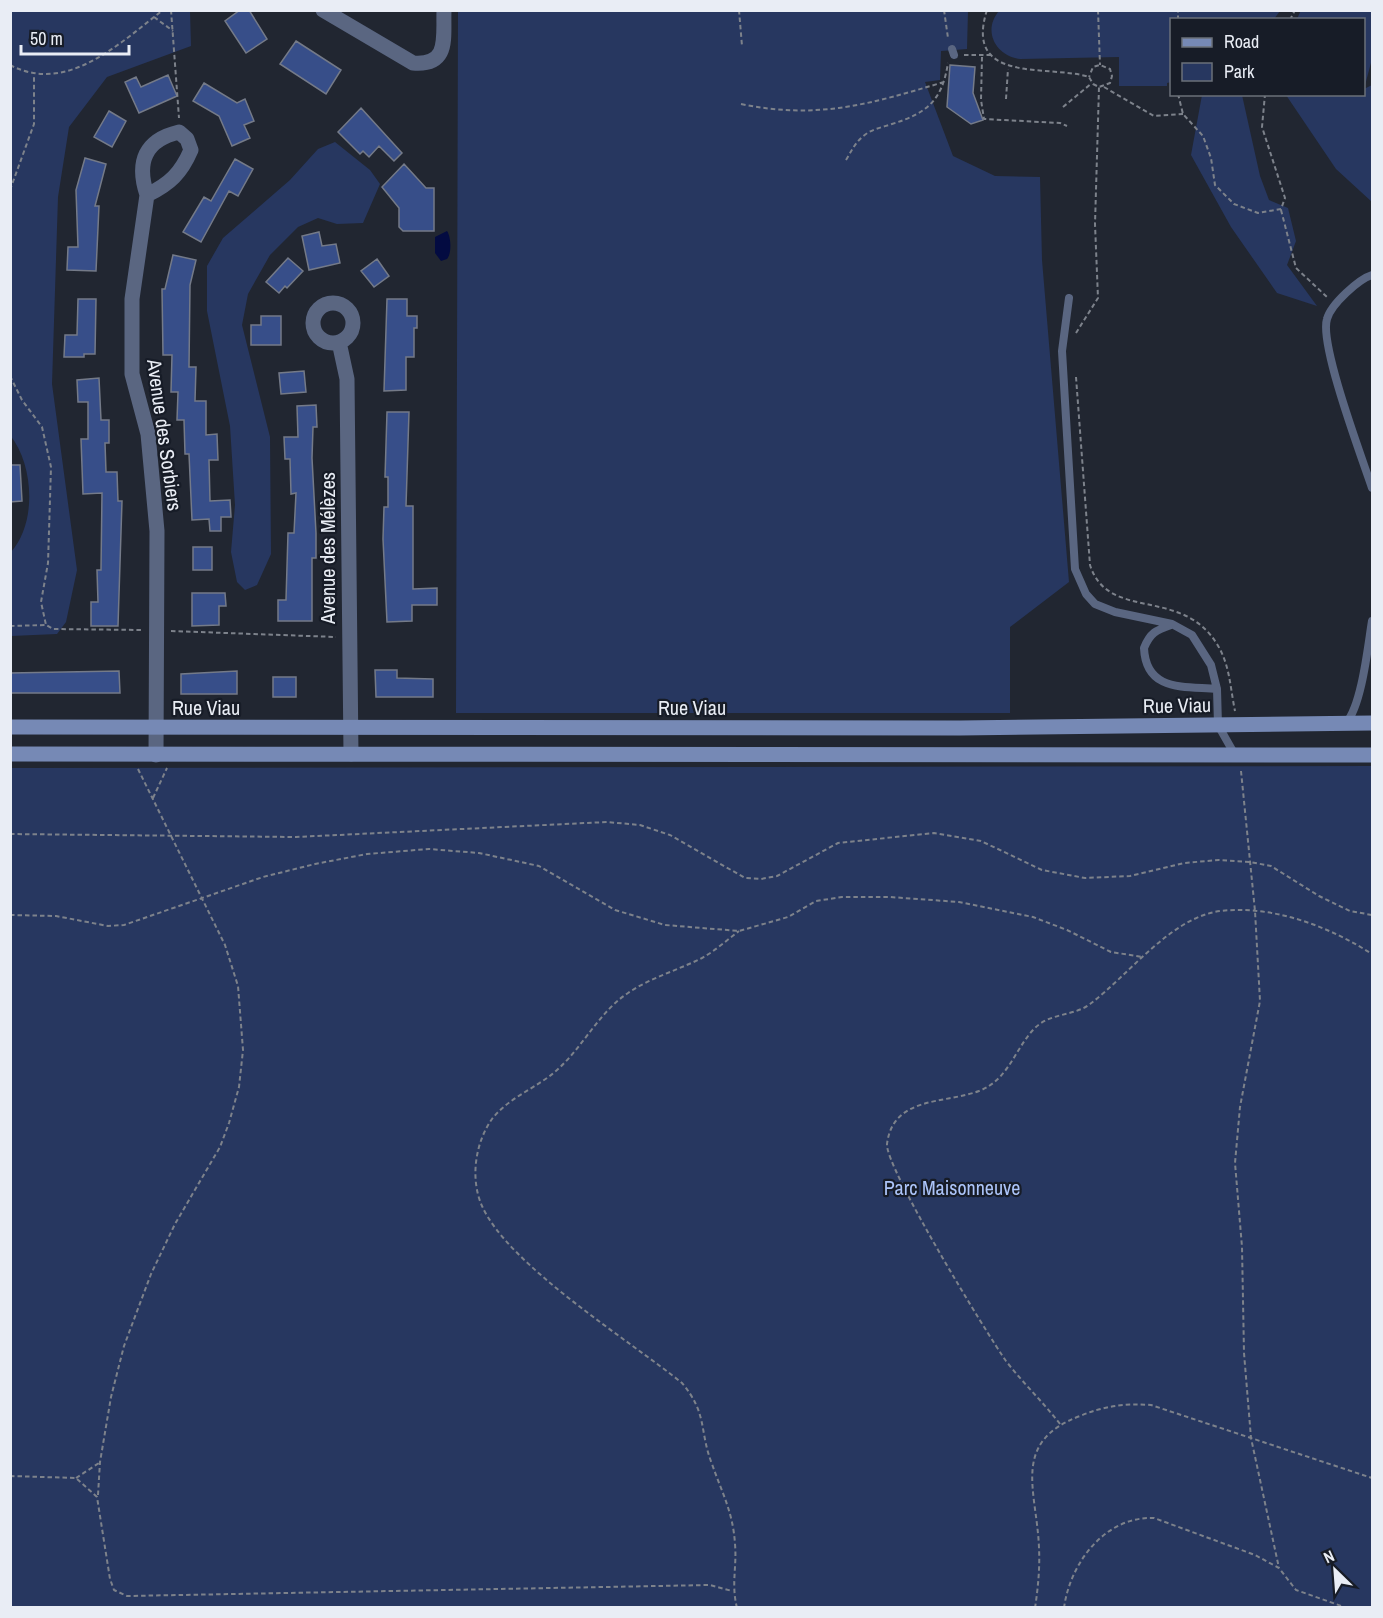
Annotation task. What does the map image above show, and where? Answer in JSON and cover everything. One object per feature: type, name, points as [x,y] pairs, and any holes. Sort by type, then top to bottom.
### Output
[{"type":"main road","name":"Rue Viau","points":[[10,727],[350,728],[1372,723]]},
{"type":"main road","points":[[10,754],[1238,760],[1372,756]]},
{"type":"street","points":[[323,10],[413,63],[427,64],[436,60],[443,49],[444,10]]},
{"type":"street","points":[[147,195],[166,186],[183,170],[191,150],[187,139],[180,132]]},
{"type":"street","name":"Avenue des Sorbiers","points":[[156,755],[157,531],[148,434],[132,374],[132,299],[147,195],[141,178],[143,162],[152,145],[163,136],[180,132]]},
{"type":"street","name":"Avenue des Mélèzes","points":[[339,342],[346,379],[351,754]]},
{"type":"lane","points":[[1372,275],[1363,278],[1337,303],[1326,319],[1329,351],[1372,488]]},
{"type":"lane","points":[[1069,298],[1062,351],[1075,568],[1086,594],[1095,604],[1115,612],[1172,624],[1192,635],[1204,651],[1217,689],[1218,725],[1238,760]]},
{"type":"lane","points":[[1346,723],[1351,717],[1362,677],[1372,621]]},
{"type":"lane","points":[[1172,624],[1155,630],[1148,639],[1144,648],[1149,670],[1157,679],[1170,686],[1217,689]]},
{"type":"path","points":[[10,65],[34,75],[74,70],[91,62],[163,10]]},
{"type":"path","points":[[171,10],[180,132]]},
{"type":"path","points":[[739,10],[742,46]]},
{"type":"path","points":[[944,10],[953,52]]},
{"type":"path","points":[[987,10],[982,36],[991,55],[1008,68],[1077,73],[1154,116],[1183,114]]},
{"type":"path","points":[[1098,10],[1100,64]]},
{"type":"path","points":[[154,17],[174,32]]},
{"type":"path","points":[[846,160],[856,142],[866,134],[918,116],[944,82],[949,54],[953,52],[982,57],[991,55]]},
{"type":"path","points":[[982,57],[981,100],[984,118],[1060,123],[1067,126]]},
{"type":"path","points":[[1089,78],[1093,67],[1100,64],[1107,66],[1112,76],[1110,83],[1101,87]]},
{"type":"path","points":[[1006,99],[1008,68]]},
{"type":"path","points":[[10,190],[34,124],[34,75]]},
{"type":"path","points":[[741,104],[774,111],[825,111],[865,105],[944,82]]},
{"type":"path","points":[[1063,107],[1092,83]]},
{"type":"path","points":[[1074,340],[1075,334],[1098,298],[1095,224],[1101,87]]},
{"type":"path","points":[[1178,96],[1183,114],[1203,136],[1211,158],[1215,185],[1234,204],[1258,213],[1281,209]]},
{"type":"path","points":[[1265,96],[1262,127],[1286,198],[1281,209],[1296,268],[1318,291],[1337,303]]},
{"type":"path","points":[[1075,367],[1090,565],[1094,578],[1113,596],[1184,613],[1199,622],[1222,654],[1229,673],[1233,701]]},
{"type":"path","points":[[10,376],[22,399],[42,428],[51,467],[48,563],[41,602],[46,625]]},
{"type":"path","points":[[10,626],[46,625],[53,629],[348,637]]},
{"type":"path","points":[[1238,760],[1255,911],[1260,1001],[1240,1107],[1235,1163],[1242,1246],[1244,1353],[1251,1438],[1279,1568]]},
{"type":"path","points":[[138,766],[225,945],[238,986],[243,1050],[239,1087],[219,1147],[175,1224],[136,1313],[113,1388],[100,1462],[97,1497],[110,1579],[114,1590],[128,1596],[710,1585],[732,1591]]},
{"type":"path","points":[[153,798],[168,766]]},
{"type":"path","points":[[10,834],[296,837],[607,822],[640,825],[670,835],[729,871],[745,878],[761,879],[777,876],[838,843],[934,833],[981,841],[1042,870],[1085,878],[1130,876],[1184,863],[1219,860],[1250,862],[1271,866],[1319,896],[1350,911],[1372,915]]},
{"type":"path","points":[[10,915],[56,916],[108,926],[142,920],[263,877],[315,864],[367,854],[429,849],[479,853],[539,866],[615,910],[636,918],[696,929],[739,931],[788,917],[816,901],[842,897],[890,897],[959,902],[1033,917],[1067,930],[1112,952],[1143,957]]},
{"type":"path","points":[[1060,1424],[1005,1359],[919,1216],[890,1161],[887,1146],[895,1121],[910,1107],[979,1091],[997,1081],[1016,1058],[1032,1030],[1056,1015],[1089,1006],[1174,931],[1199,917],[1219,911],[1255,911],[1292,918],[1321,928],[1372,954]]},
{"type":"path","points":[[737,1608],[732,1591],[736,1546],[729,1505],[711,1463],[702,1416],[694,1398],[682,1383],[533,1266],[491,1222],[477,1194],[475,1165],[486,1129],[503,1108],[557,1070],[608,1012],[628,993],[704,957],[739,931]]},
{"type":"path","points":[[1035,1608],[1039,1548],[1032,1461],[1039,1444],[1060,1424],[1100,1408],[1130,1403],[1168,1410],[1372,1479]]},
{"type":"path","points":[[10,1476],[76,1478],[100,1462]]},
{"type":"path","points":[[76,1478],[97,1497]]},
{"type":"path","points":[[1064,1608],[1074,1574],[1099,1537],[1145,1518],[1154,1518],[1255,1555],[1279,1568],[1296,1590],[1347,1608]]},
{"type":"green space","points":[[11,10],[190,11],[191,46],[107,77],[69,127],[58,197],[52,384],[77,570],[66,622],[57,634],[11,636],[11,552],[25,526],[29,494],[24,462],[10,435]]},
{"type":"green space","points":[[999,10],[1280,11],[1275,18],[1170,18],[1170,82],[1167,83],[1167,86],[1119,86],[1119,57],[1020,59],[1012,57],[998,48],[994,41],[992,27]]},
{"type":"green space","points":[[1301,10],[1372,11],[1372,59],[1365,85],[1365,18],[1297,18]]},
{"type":"green space","points":[[458,11],[968,11],[967,49],[941,51],[940,80],[925,82],[953,156],[995,176],[1040,177],[1042,260],[1069,582],[1010,627],[1010,713],[456,713]]},
{"type":"green space","points":[[1372,85],[1372,202],[1336,169],[1287,96],[1365,96],[1365,88]]},
{"type":"green space","points":[[1202,96],[1242,96],[1260,176],[1269,200],[1288,208],[1296,241],[1287,265],[1317,306],[1277,293],[1231,227],[1191,155]]},
{"type":"green space","points":[[335,142],[370,170],[380,184],[363,223],[337,224],[318,218],[298,227],[270,255],[248,294],[242,325],[270,437],[271,554],[257,585],[245,590],[237,582],[231,552],[235,505],[230,426],[207,311],[207,266],[223,238],[290,180],[318,149]]},
{"type":"green space","name":"Parc Maisonneuve","points":[[1372,766],[1372,1607],[11,1607],[11,768]]},
{"type":"shaded area","points":[[447,231],[450,253],[447,259],[441,261],[435,253],[435,237]]},
{"type":"building","points":[[240,10],[249,10],[267,39],[246,53],[225,21]]},
{"type":"building","points":[[296,41],[341,70],[326,94],[280,64]]},
{"type":"building","points":[[950,65],[975,67],[973,93],[983,120],[971,124],[947,107]]},
{"type":"building","points":[[168,75],[177,96],[139,113],[125,82],[136,77],[141,87]]},
{"type":"building","points":[[204,83],[237,103],[245,99],[254,121],[244,125],[250,138],[232,146],[219,116],[193,101]]},
{"type":"building","points":[[361,108],[402,153],[394,161],[379,146],[369,157],[363,151],[360,154],[338,132]]},
{"type":"building","points":[[109,111],[126,121],[112,147],[94,137]]},
{"type":"building","points":[[85,158],[106,164],[95,206],[99,206],[96,271],[67,270],[68,247],[78,247],[76,190]]},
{"type":"building","points":[[235,159],[253,169],[238,196],[229,191],[201,242],[183,232],[204,197],[211,201]]},
{"type":"building","points":[[404,164],[426,188],[434,188],[434,231],[403,231],[399,227],[399,208],[382,187]]},
{"type":"building","points":[[319,232],[322,246],[336,244],[340,263],[309,270],[302,236]]},
{"type":"building","points":[[173,255],[196,260],[190,285],[189,367],[196,367],[195,401],[206,401],[206,435],[217,434],[218,460],[209,460],[210,501],[230,500],[231,517],[221,517],[221,531],[210,531],[209,519],[192,520],[189,454],[185,454],[184,420],[177,420],[178,392],[171,392],[172,355],[163,355],[162,289],[165,289]]},
{"type":"building","points":[[288,258],[303,271],[279,293],[266,282]]},
{"type":"building","points":[[377,259],[389,276],[374,287],[361,271]]},
{"type":"building","points":[[78,299],[96,299],[95,354],[84,354],[84,357],[64,357],[65,335],[77,335]]},
{"type":"building","points":[[387,299],[407,299],[407,316],[417,316],[417,328],[414,328],[414,357],[406,357],[406,390],[384,391]]},
{"type":"building","points":[[261,316],[281,316],[281,345],[251,345],[251,325],[261,325]]},
{"type":"building","points":[[304,371],[306,392],[281,394],[279,373]]},
{"type":"building","points":[[99,378],[101,420],[109,420],[109,443],[105,443],[106,472],[117,472],[118,501],[122,501],[118,626],[91,626],[91,602],[98,602],[97,570],[101,570],[102,493],[83,494],[81,439],[88,439],[88,402],[78,402],[77,380]]},
{"type":"building","points":[[316,405],[317,427],[313,427],[312,458],[316,558],[312,558],[312,621],[278,621],[278,600],[286,600],[288,533],[294,533],[296,493],[291,494],[290,459],[285,459],[284,437],[298,437],[297,406]]},
{"type":"building","points":[[387,412],[409,412],[406,506],[413,506],[413,589],[437,588],[437,605],[412,605],[412,621],[387,622],[383,539],[384,507],[388,507],[388,477],[385,477]]},
{"type":"building","points":[[10,465],[20,465],[22,501],[10,502]]},
{"type":"building","points":[[193,547],[212,547],[212,570],[193,570]]},
{"type":"building","points":[[192,593],[225,593],[226,606],[219,606],[219,625],[192,626]]},
{"type":"building","points":[[375,670],[397,670],[397,678],[433,679],[433,697],[376,697]]},
{"type":"building","points":[[119,671],[120,693],[10,693],[10,673]]},
{"type":"building","points":[[237,671],[237,694],[181,694],[181,674]]},
{"type":"building","points":[[273,677],[296,677],[296,697],[273,697]]}]
